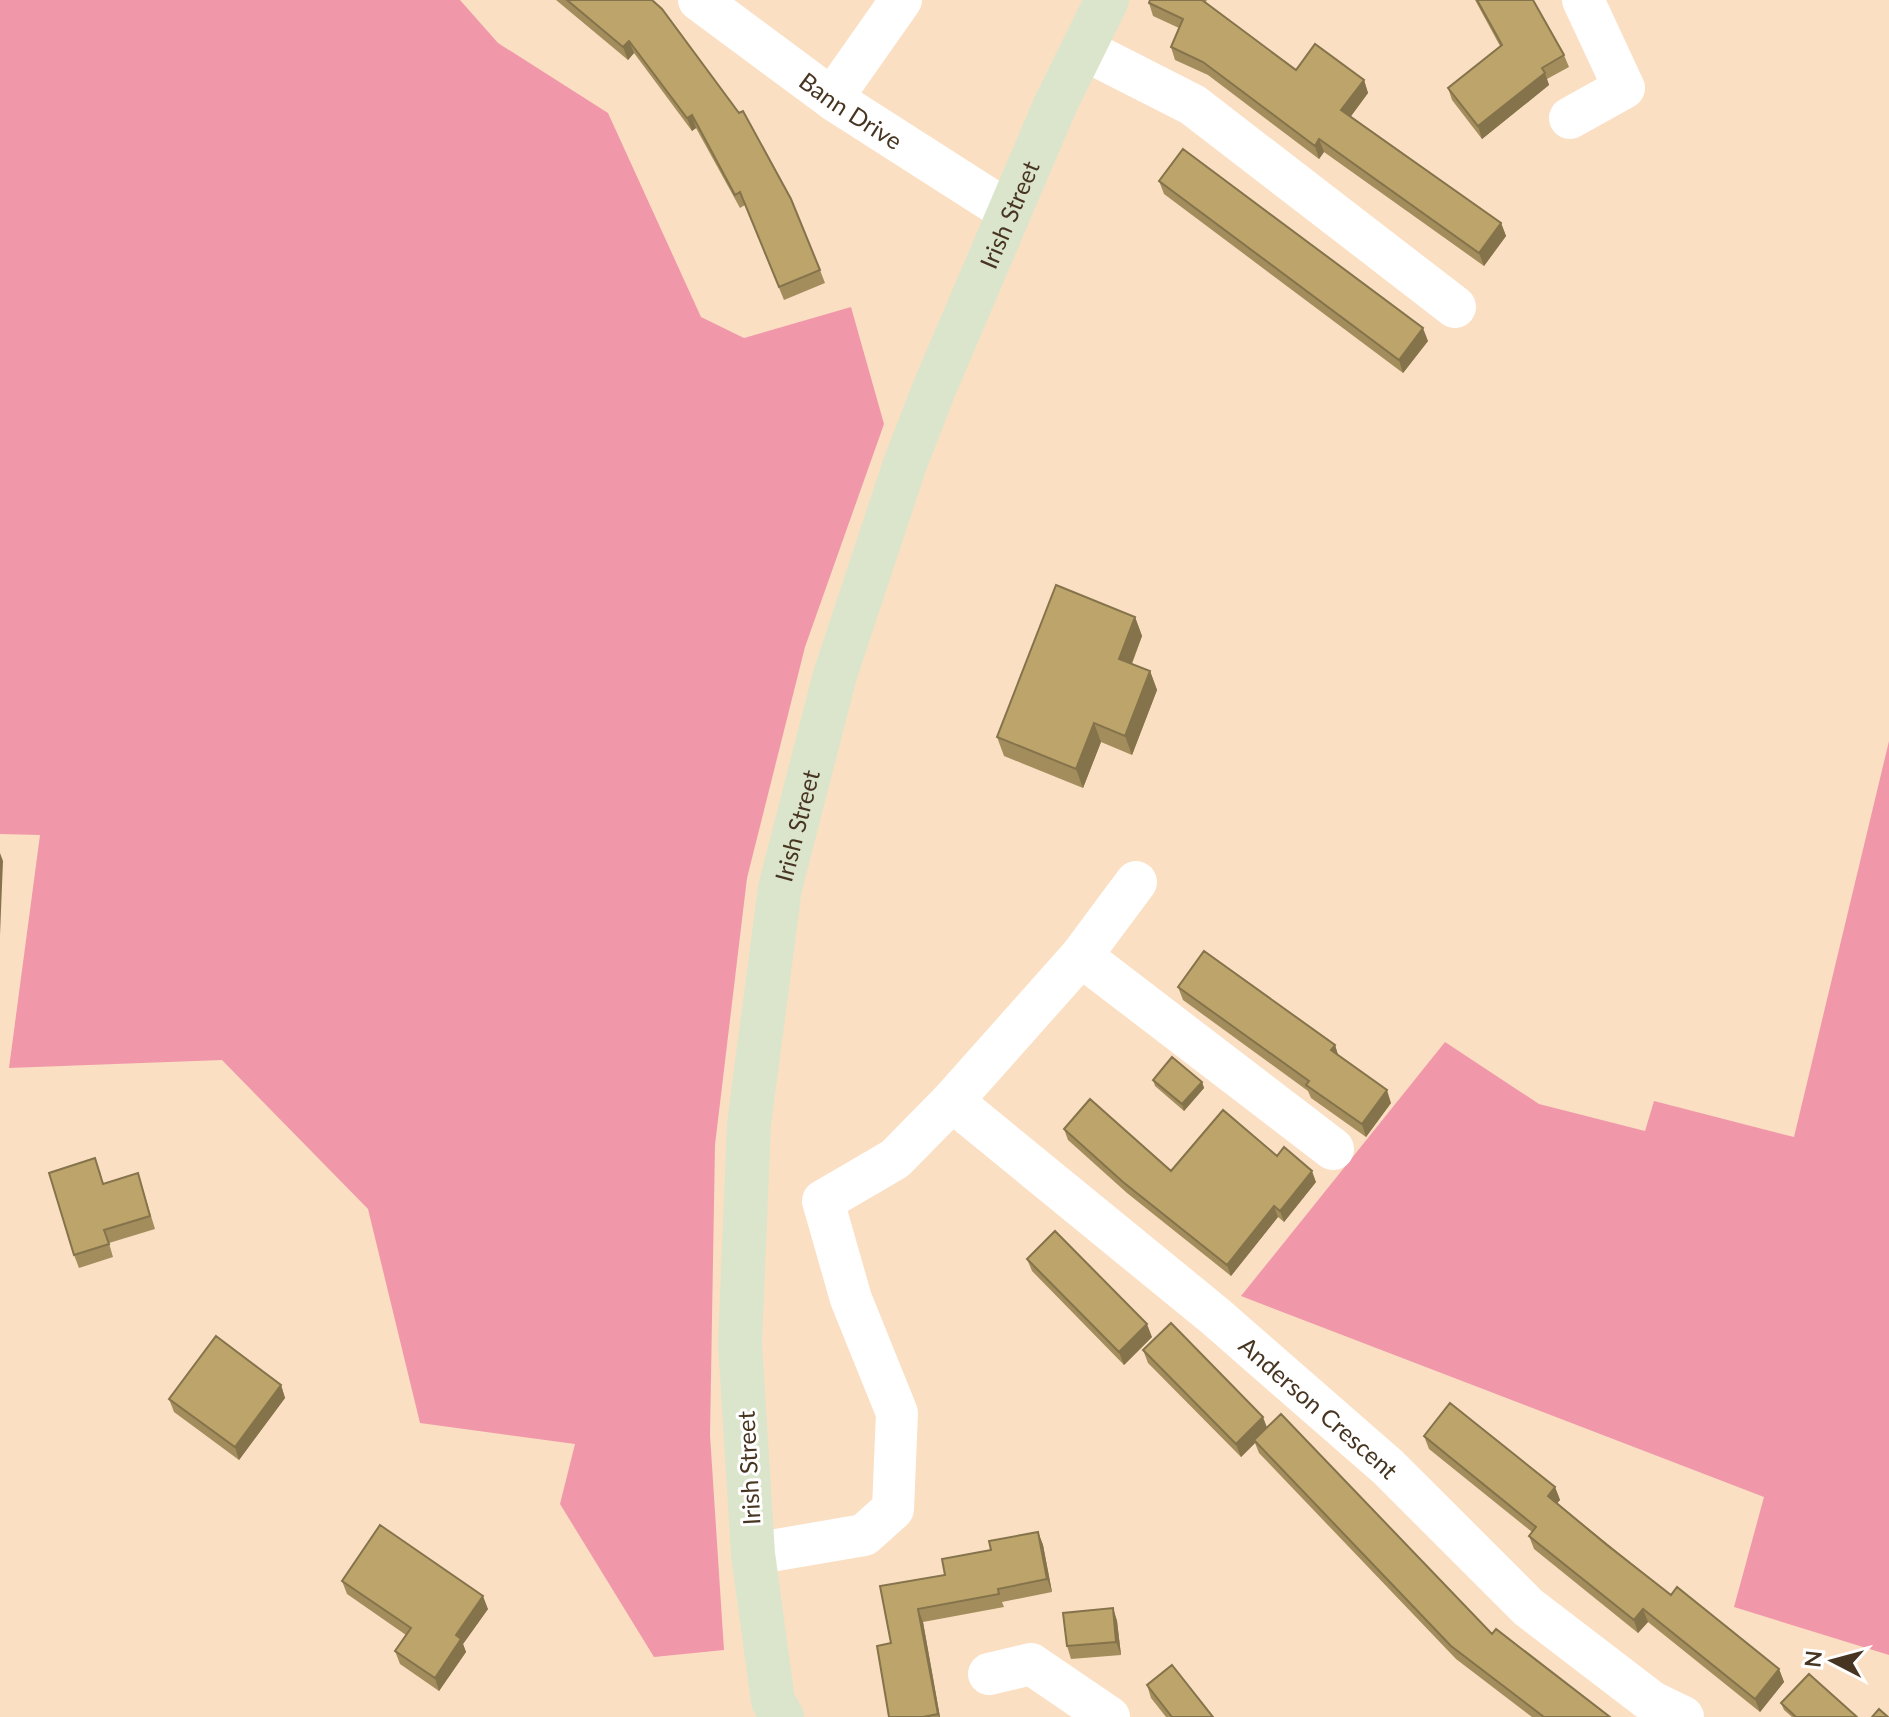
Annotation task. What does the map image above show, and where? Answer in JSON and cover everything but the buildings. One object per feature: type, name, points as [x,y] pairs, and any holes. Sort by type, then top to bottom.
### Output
[{"type":"main road","name":"Irish Street","points":[[767,1712],[753,1554],[740,1343],[749,1124],[780,888],[835,675],[905,464],[1056,103],[1107,0]]},
{"type":"street","name":"Bann Drive","points":[[699,0],[834,100],[1009,212]]},
{"type":"street","points":[[834,100],[901,0]]},
{"type":"street","points":[[1570,118],[1624,88],[1583,0]]},
{"type":"street","points":[[1083,49],[1193,105],[1455,307]]},
{"type":"street","points":[[753,1554],[864,1535],[893,1509],[897,1413],[851,1299],[823,1201],[895,1159],[952,1101],[1081,956],[1136,882]]},
{"type":"street","points":[[1081,956],[1333,1149]]},
{"type":"street","name":"Anderson Crescent","points":[[952,1101],[1215,1316],[1388,1467],[1528,1607],[1652,1702],[1683,1717]]},
{"type":"street","points":[[989,1674],[1031,1664],[1109,1717]]},
{"type":"shaded area","points":[[0,0],[460,0],[498,43],[608,113],[701,317],[744,338],[851,307],[884,424],[805,647],[747,878],[715,1145],[710,1435],[724,1650],[654,1657],[560,1504],[575,1444],[420,1423],[368,1209],[222,1060],[9,1068],[40,835],[0,834]]},
{"type":"shaded area","points":[[1889,741],[1889,1655],[1734,1607],[1764,1497],[1241,1296],[1445,1042],[1539,1104],[1645,1131],[1654,1101],[1794,1137]]}]
